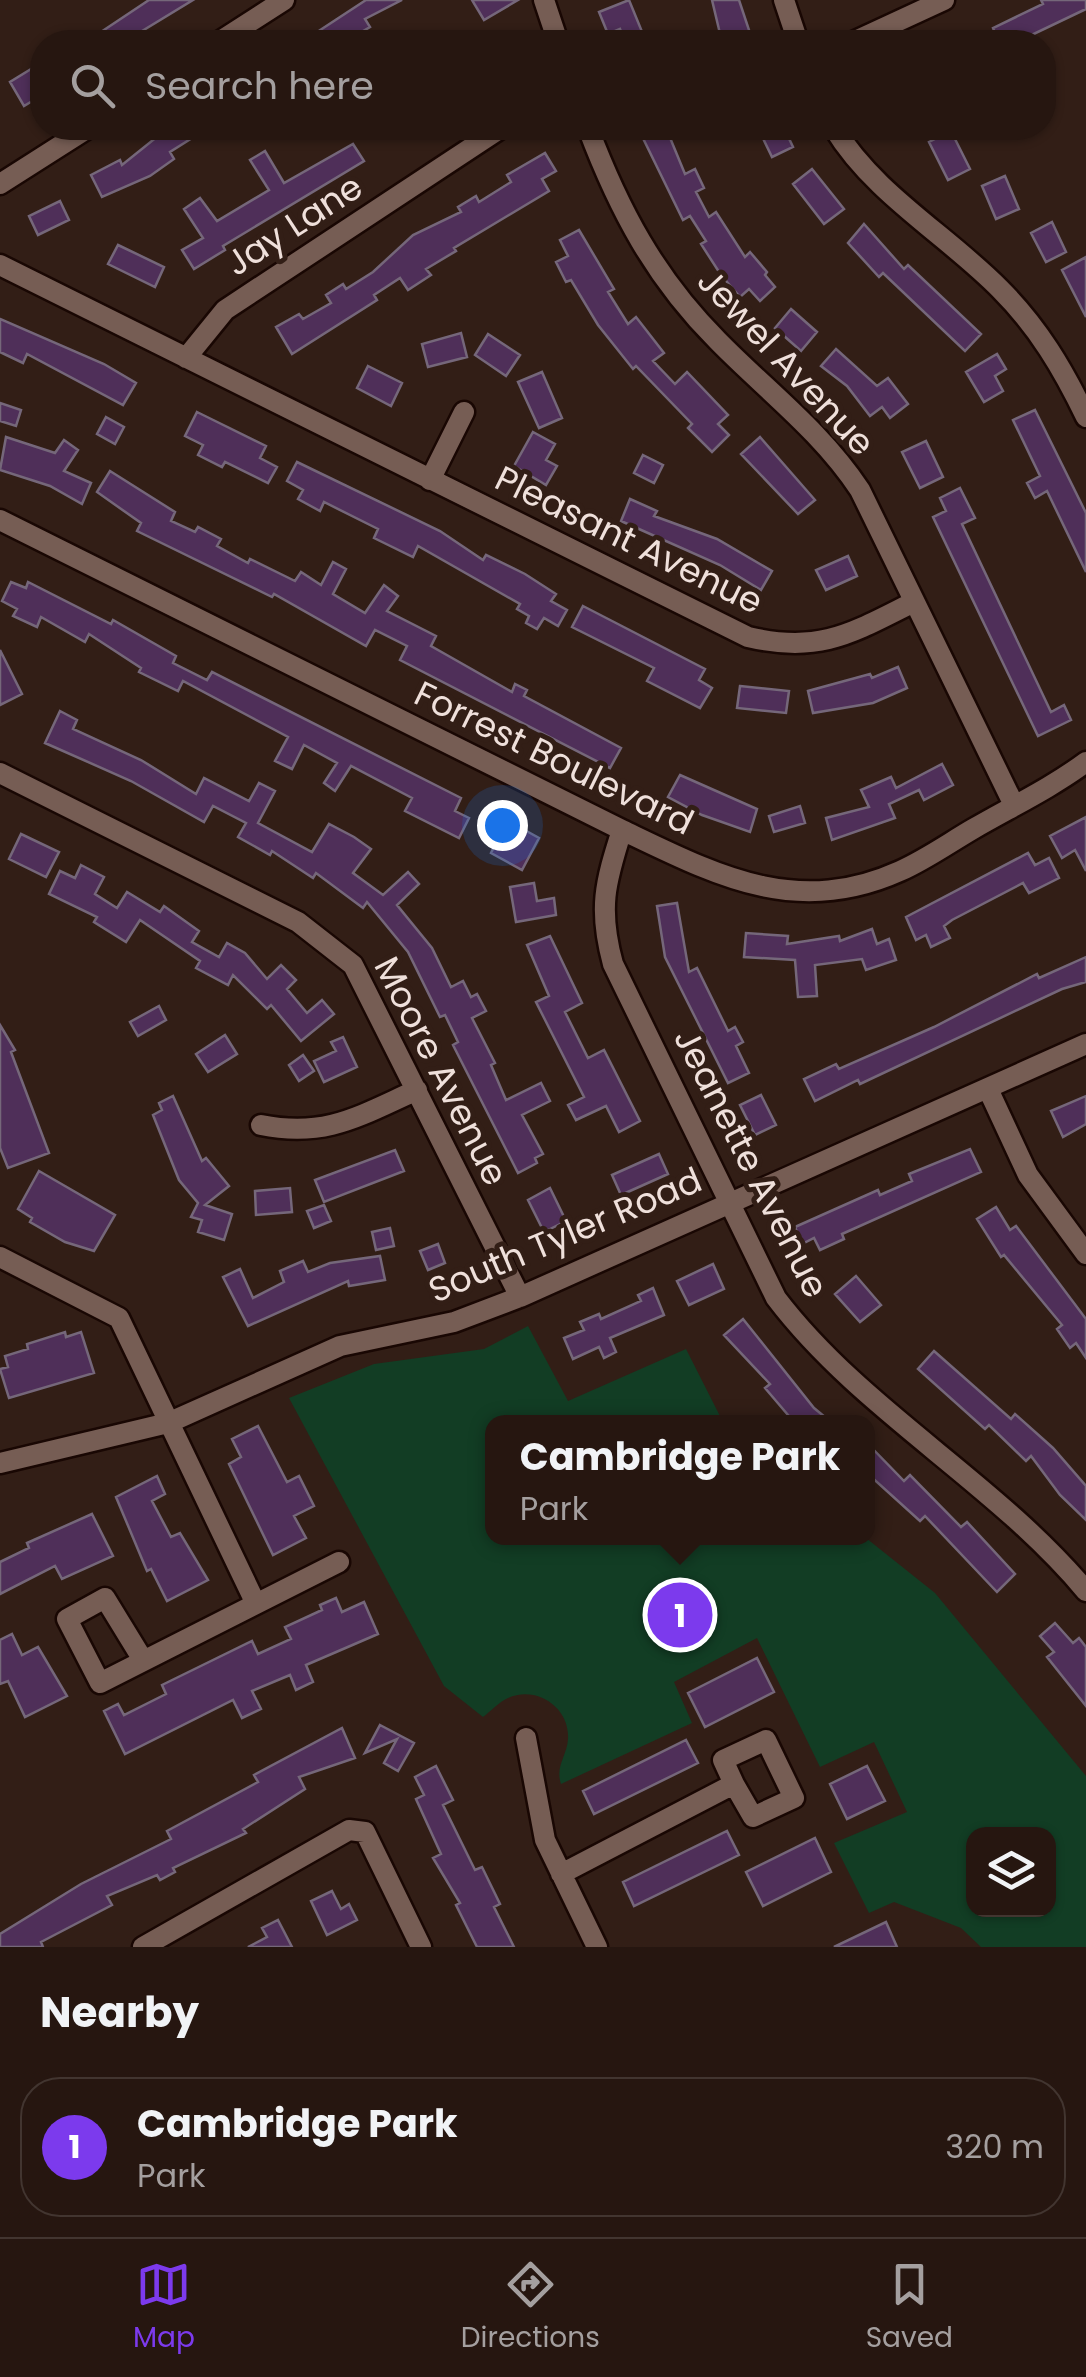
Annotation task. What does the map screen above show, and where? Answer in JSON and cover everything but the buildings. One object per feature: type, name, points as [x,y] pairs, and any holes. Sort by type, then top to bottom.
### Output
[{"type":"street","points":[[238,30],[284,0]]},
{"type":"street","points":[[544,0],[554,30]]},
{"type":"street","points":[[784,0],[794,30]]},
{"type":"street","points":[[879,30],[944,0]]},
{"type":"street","points":[[0,184],[69,140]]},
{"type":"street","name":"Jay Lane","points":[[186,358],[225,310],[483,140]]},
{"type":"street","name":"Jewel Avenue","points":[[593,140],[614,197],[641,248],[673,292],[718,342],[836,453],[860,490],[1014,805]]},
{"type":"street","points":[[844,140],[875,178],[998,286],[1032,323],[1061,366],[1086,417]]},
{"type":"street","name":"Pleasant Avenue","points":[[0,266],[748,637],[810,646],[838,640],[914,602]]},
{"type":"street","points":[[430,480],[464,412]]},
{"type":"street","name":"Forrest Boulevard","points":[[0,520],[622,830],[722,878],[769,890],[850,888],[900,872],[1086,762]]},
{"type":"street","name":"Moore Avenue","points":[[0,772],[318,935],[353,966],[520,1297]]},
{"type":"street","name":"Jeanette Avenue","points":[[622,830],[604,886],[602,924],[613,964],[776,1298],[805,1336],[1001,1502],[1086,1591]]},
{"type":"street","name":"South Tyler Road","points":[[0,1463],[168,1424],[340,1346],[454,1322],[520,1297],[1086,1044]]},
{"type":"street","points":[[988,1089],[1028,1175],[1086,1254]]},
{"type":"street","points":[[261,1126],[295,1132],[330,1128],[417,1090]]},
{"type":"street","points":[[0,1257],[119,1318],[256,1604]]},
{"type":"street","points":[[142,1660],[105,1598],[70,1614],[65,1623],[100,1682],[339,1562]]},
{"type":"street","points":[[526,1738],[545,1840],[596,1947]]},
{"type":"street","points":[[562,1874],[734,1784]]},
{"type":"street","points":[[143,1947],[349,1830],[358,1829],[365,1832],[421,1947]]},
{"type":"green space","points":[[528,1326],[568,1401],[686,1349],[719,1415],[485,1415],[485,1545],[875,1545],[935,1593],[1086,1776],[1086,1947],[981,1947],[961,1928],[894,1902],[869,1913],[834,1843],[907,1812],[874,1742],[820,1767],[757,1638],[674,1682],[692,1723],[561,1784],[559,1772],[568,1739],[558,1709],[540,1697],[519,1695],[505,1700],[483,1717],[444,1686],[289,1398],[374,1364],[484,1349]]},
{"type":"place","name":"Cambridge Park","points":[[680,1615]]}]
